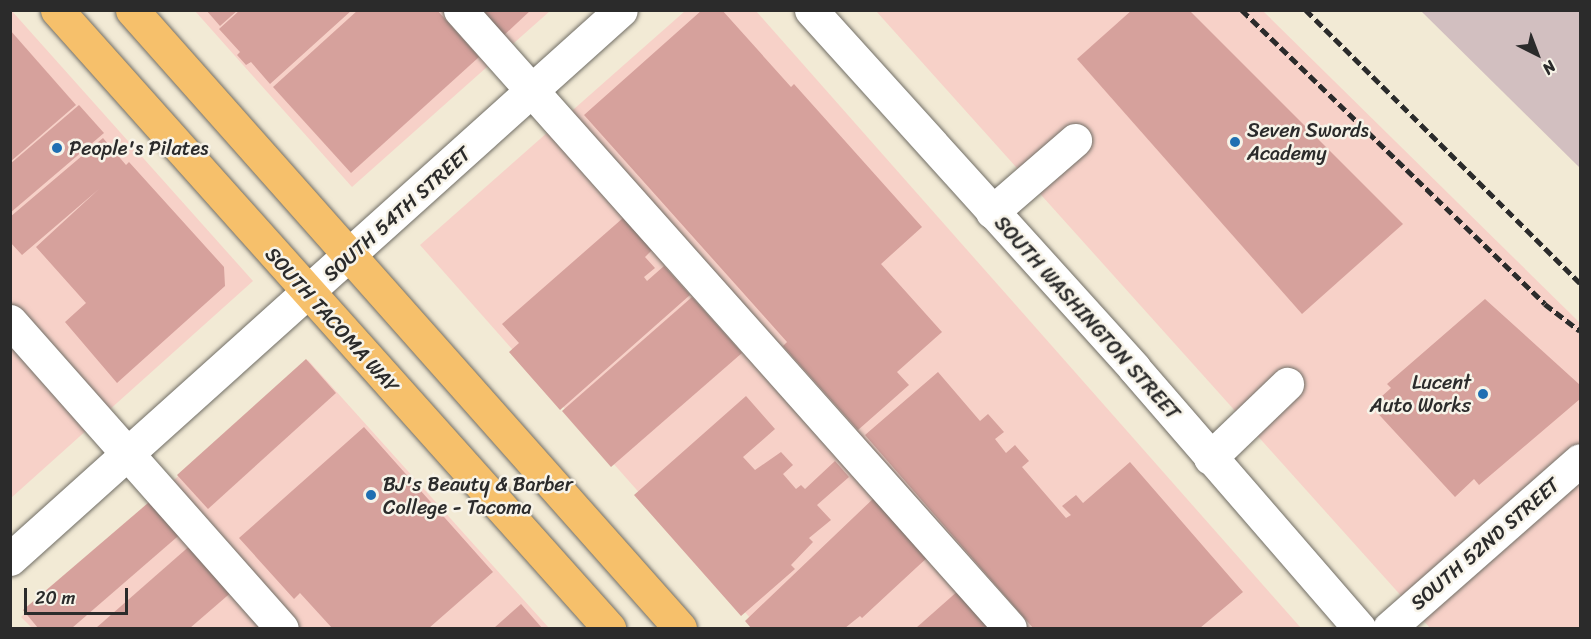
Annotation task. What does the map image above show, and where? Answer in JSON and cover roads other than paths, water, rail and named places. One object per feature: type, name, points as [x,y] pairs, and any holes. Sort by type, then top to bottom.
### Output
[{"type":"main road","name":"SOUTH TACOMA WAY","points":[[57,10],[308,294],[609,628]]},
{"type":"main road","points":[[132,10],[680,628]]},
{"type":"street","points":[[460,10],[1010,628]]},
{"type":"street","name":"SOUTH 54TH STREET","points":[[10,559],[350,257],[621,10]]},
{"type":"street","name":"SOUTH WASHINGTON STREET","points":[[811,10],[1134,368],[1359,628]]},
{"type":"street","points":[[992,212],[1075,140]]},
{"type":"street","points":[[10,321],[129,453],[276,626]]},
{"type":"street","points":[[1210,458],[1287,384]]},
{"type":"street","name":"SOUTH 52ND STREET","points":[[1389,628],[1581,460]]},
{"type":"railway","points":[[1242,10],[1545,304],[1580,331]]},
{"type":"railway","points":[[1306,10],[1580,283]]},
{"type":"place","name":"Seven Swords Academy","points":[[1235,142]]},
{"type":"place","name":"People's Pilates","points":[[57,148]]},
{"type":"place","name":"Lucent Auto Works","points":[[1483,394]]},
{"type":"place","name":"BJ's Beauty & Barber College - Tacoma","points":[[371,495]]}]
